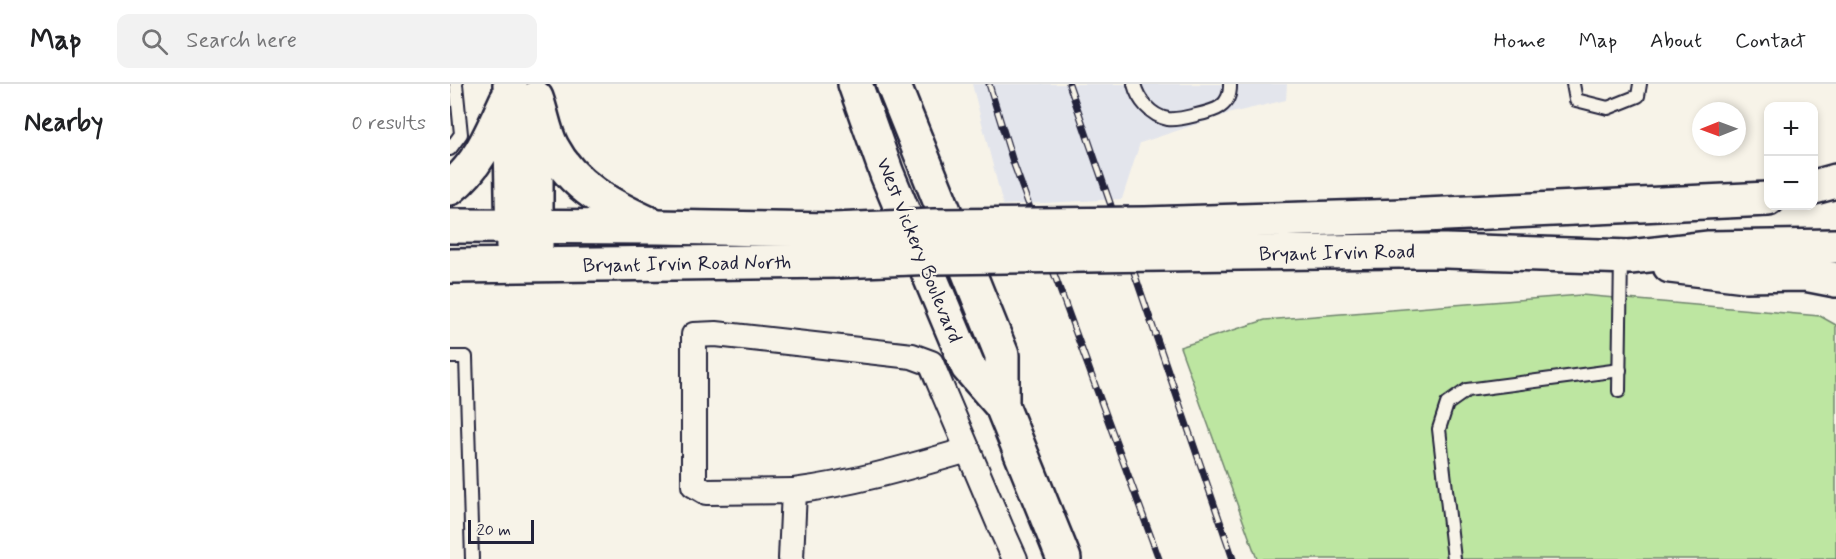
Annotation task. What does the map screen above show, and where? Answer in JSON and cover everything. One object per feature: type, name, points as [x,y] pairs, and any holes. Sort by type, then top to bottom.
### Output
[{"type":"main road","name":"West Vickery Boulevard","points":[[893,84],[1002,355],[1002,406]]},
{"type":"main road","points":[[450,188],[462,179],[485,149],[523,90]]},
{"type":"main road","points":[[523,90],[525,265]]},
{"type":"main road","points":[[523,90],[551,146],[567,171],[593,194],[657,227]]},
{"type":"main road","name":"West Vickery Boulevard","points":[[858,93],[887,174],[968,367],[1002,406],[1064,559]]},
{"type":"main road","points":[[1818,186],[1836,180]]},
{"type":"main road","name":"Bryant Irvin Road","points":[[835,246],[934,226],[1145,224],[1403,216],[1764,199]]},
{"type":"main road","points":[[1818,199],[1836,199]]},
{"type":"main road","name":"Bryant Irvin Road North","points":[[450,226],[657,227],[835,246]]},
{"type":"main road","name":"Bryant Irvin Road North","points":[[450,266],[525,265],[835,246]]},
{"type":"main road","name":"Bryant Irvin Road","points":[[835,246],[936,257],[1400,251],[1626,256],[1709,248],[1836,246]]},
{"type":"main road","points":[[1626,256],[1674,267],[1746,275],[1805,274],[1836,280]]},
{"type":"street","points":[[968,450],[872,477],[829,486],[794,491],[706,492],[694,485],[694,334],[912,356],[931,363],[1015,559]]},
{"type":"street","points":[[791,559],[794,491]]},
{"type":"lane","points":[[450,149],[461,134],[456,84]]},
{"type":"lane","points":[[1134,84],[1143,104],[1151,112],[1171,119],[1215,111],[1226,103],[1231,88],[1230,84]]},
{"type":"lane","points":[[1573,84],[1576,100],[1608,108],[1638,96],[1640,84]]},
{"type":"lane","points":[[1619,391],[1626,256]]},
{"type":"lane","points":[[450,357],[466,357],[472,559]]},
{"type":"lane","points":[[1454,559],[1439,429],[1447,404],[1467,390],[1620,370]]},
{"type":"shaded area","points":[[972,84],[1287,84],[1286,100],[1227,114],[1140,143],[1122,199],[1003,205]]},
{"type":"green space","points":[[1581,295],[1820,316],[1836,325],[1836,559],[1257,559],[1180,347],[1265,320]]},
{"type":"railway","points":[[989,84],[1013,162],[1159,559]]},
{"type":"railway","points":[[1069,84],[1233,559]]}]
